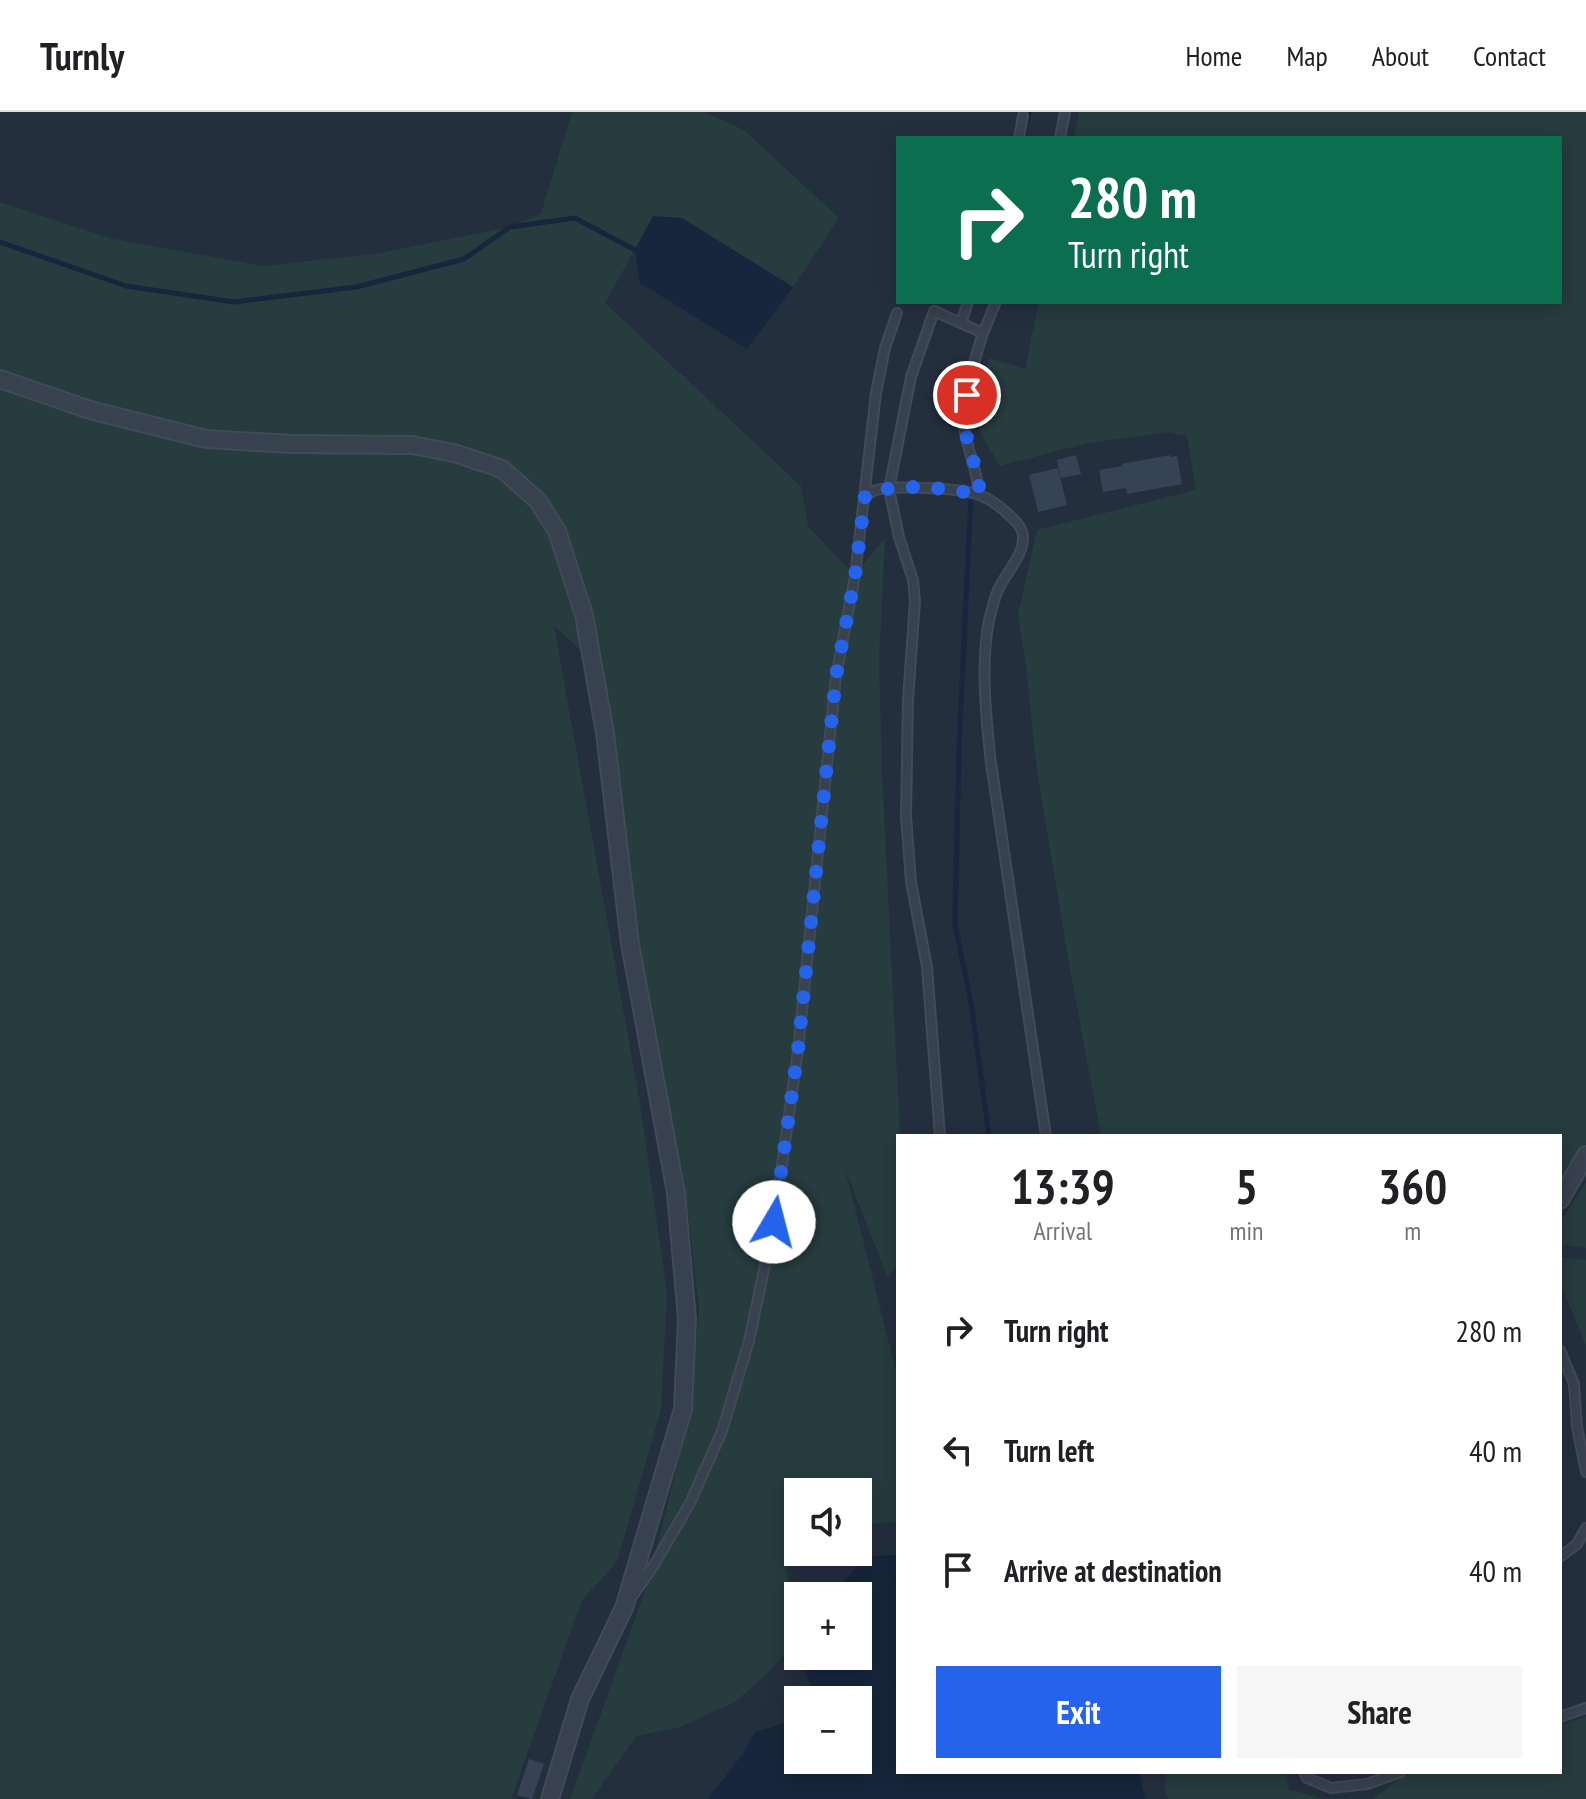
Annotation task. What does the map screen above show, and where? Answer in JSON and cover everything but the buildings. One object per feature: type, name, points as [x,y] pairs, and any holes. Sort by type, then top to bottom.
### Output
[{"type":"street","points":[[0,379],[90,410],[206,439],[290,444],[412,445],[454,453],[502,469],[538,501],[557,531],[584,615],[605,733],[630,944],[676,1193],[687,1319],[683,1409],[624,1608],[580,1699],[550,1799]]},
{"type":"street","points":[[1562,1197],[1586,1155]]},
{"type":"lane","points":[[1060,136],[1065,112]]},
{"type":"lane","points":[[1019,136],[1023,116]]},
{"type":"lane","points":[[961,323],[967,304]]},
{"type":"lane","points":[[979,495],[979,481],[965,431],[967,395],[983,333],[995,304]]},
{"type":"lane","points":[[940,1134],[927,967],[911,882],[906,816],[907,726],[915,601],[913,580],[899,537],[889,489],[911,377],[934,311],[983,333]]},
{"type":"lane","points":[[624,1608],[654,1565],[690,1503],[722,1431],[749,1341],[774,1222],[794,1081],[836,676],[855,576],[876,393],[885,348],[897,313]]},
{"type":"lane","points":[[865,496],[875,490],[927,488],[979,495],[1000,506],[1017,522],[1023,535],[1018,555],[999,587],[991,613],[987,645],[987,726],[1046,1134]]},
{"type":"lane","points":[[1562,1355],[1574,1384],[1577,1427],[1586,1472]]},
{"type":"lane","points":[[1562,1555],[1577,1544],[1586,1528]]},
{"type":"lane","points":[[1562,1716],[1586,1708]]},
{"type":"lane","points":[[1305,1774],[1307,1778],[1331,1788],[1367,1784],[1395,1774]]},
{"type":"green space","points":[[572,112],[704,112],[744,130],[839,218],[793,287],[682,218],[653,217],[605,303],[801,486],[808,526],[854,575],[885,538],[879,660],[900,1134],[896,1134],[896,1268],[888,1278],[845,1169],[896,1371],[896,1524],[872,1524],[872,1478],[784,1478],[784,1566],[787,1566],[788,1582],[784,1582],[784,1654],[735,1702],[680,1727],[636,1736],[592,1799],[570,1799],[647,1586],[689,1418],[699,1308],[684,1181],[637,934],[604,671],[554,626],[639,1097],[667,1293],[661,1410],[617,1562],[582,1600],[511,1799],[0,1799],[0,202],[113,239],[263,266],[380,253],[510,227],[541,214]]},
{"type":"green space","points":[[1079,112],[1586,112],[1586,1143],[1562,1183],[1562,1134],[1101,1134],[1037,771],[1018,614],[1037,530],[1196,490],[1187,436],[1168,432],[1083,444],[1000,466],[980,433],[989,358],[1025,369],[1039,304],[1562,304],[1562,136],[1074,136]]},
{"type":"green space","points":[[1586,1182],[1586,1248],[1562,1245],[1562,1220]]},
{"type":"green space","points":[[1562,1257],[1586,1260],[1586,1346],[1562,1287]]},
{"type":"green space","points":[[1586,1717],[1586,1799],[1373,1799],[1400,1778],[1411,1774],[1562,1774],[1562,1724]]},
{"type":"green space","points":[[1166,1774],[1286,1774],[1289,1789],[1323,1799],[1169,1799],[1165,1789]]},
{"type":"water","points":[[653,216],[682,218],[793,287],[747,349],[640,283],[635,250]]},
{"type":"water","points":[[896,1555],[896,1774],[1139,1774],[1145,1799],[708,1799],[742,1755],[755,1732],[784,1723],[784,1774],[872,1774],[872,1686],[810,1686],[806,1670],[872,1670],[872,1582],[844,1581],[858,1566],[872,1566],[872,1556]]},
{"type":"waterway","points":[[1023,136],[1029,112]]},
{"type":"waterway","points":[[0,242],[126,286],[234,302],[356,287],[464,259],[510,227],[575,218],[635,250]]},
{"type":"waterway","points":[[971,494],[959,747],[955,924],[971,1003],[989,1134]]},
{"type":"route","points":[[774,1222],[798,1050],[836,676],[855,576],[865,496],[875,490],[927,488],[979,495],[979,481],[965,431],[967,395]]}]
